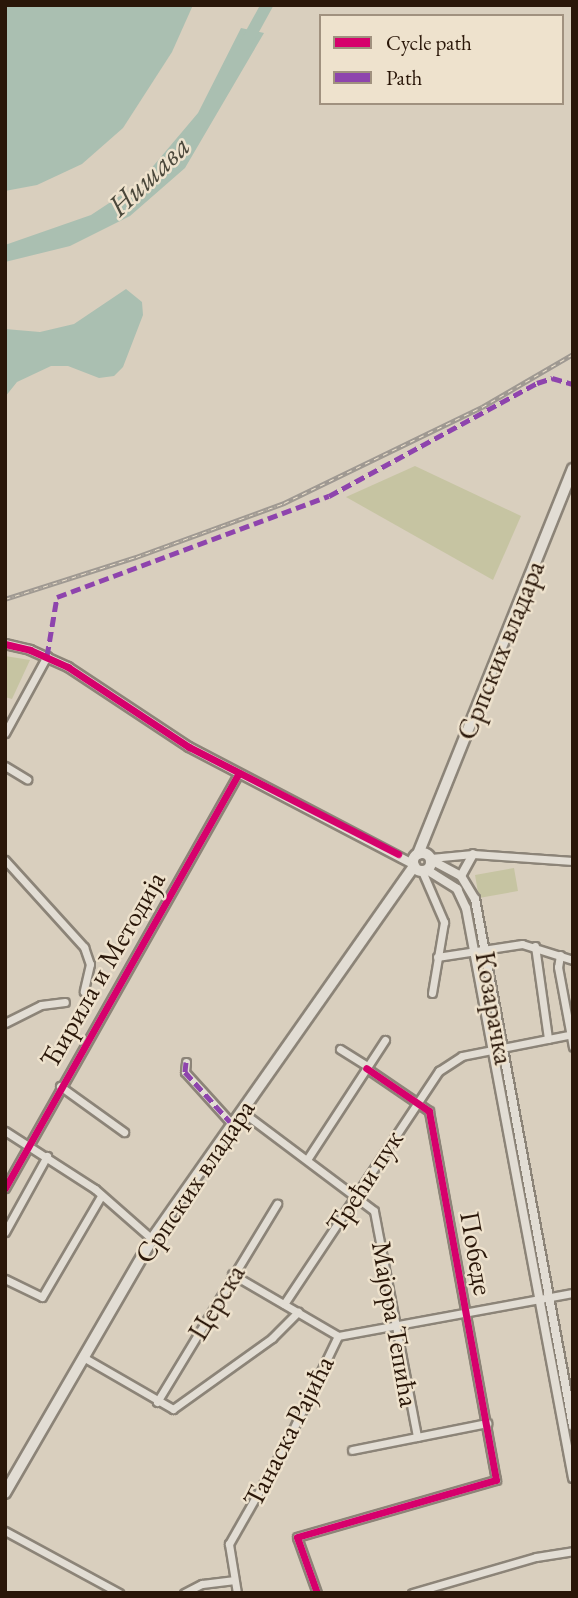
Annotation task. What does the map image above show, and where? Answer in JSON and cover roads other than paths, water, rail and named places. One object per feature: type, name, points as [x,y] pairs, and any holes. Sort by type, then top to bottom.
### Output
[{"type":"main road","name":"Српских владара","points":[[6,1490],[152,1239],[404,883],[422,862],[430,831],[573,469]]},
{"type":"street","points":[[5,644],[47,656],[189,747],[398,854],[461,876],[473,854]]},
{"type":"street","points":[[5,733],[47,656]]},
{"type":"street","points":[[5,766],[27,779]]},
{"type":"street","name":"Ћирила и Методија","points":[[5,1188],[60,1086],[239,773]]},
{"type":"street","points":[[422,862],[473,854],[573,861]]},
{"type":"street","points":[[5,860],[84,947],[89,964],[84,991]]},
{"type":"street","points":[[422,862],[444,922],[432,993]]},
{"type":"street","name":"Козарачка","points":[[422,862],[459,892],[515,1179],[573,1424]]},
{"type":"street","name":"Козарачка","points":[[461,876],[475,899],[485,950],[573,1478]]},
{"type":"street","points":[[437,957],[516,944],[535,946],[573,960]]},
{"type":"street","points":[[535,946],[548,1039]]},
{"type":"street","points":[[560,955],[573,1047]]},
{"type":"street","points":[[5,1023],[41,1005],[65,1002]]},
{"type":"street","name":"Трећи пук","points":[[284,1304],[417,1102],[447,1064],[491,1050],[572,1035]]},
{"type":"street","points":[[308,1158],[385,1040]]},
{"type":"street","name":"Победе","points":[[317,1593],[296,1543],[298,1536],[493,1483],[496,1477],[429,1111],[340,1049]]},
{"type":"street","points":[[186,1062],[185,1072],[232,1124]]},
{"type":"street","points":[[60,1086],[124,1132]]},
{"type":"street","name":"Мајора Тепића","points":[[241,1111],[308,1158],[376,1214],[417,1437]]},
{"type":"street","points":[[5,1131],[47,1156],[101,1196],[152,1239]]},
{"type":"street","points":[[5,1232],[47,1156]]},
{"type":"street","points":[[515,1179],[525,1178]]},
{"type":"street","points":[[5,1279],[42,1297],[101,1196]]},
{"type":"street","name":"Церска","points":[[157,1402],[232,1274],[278,1204]]},
{"type":"street","points":[[232,1274],[338,1336]]},
{"type":"street","name":"Танаска Рајића","points":[[237,1593],[229,1544],[286,1444],[338,1336],[395,1328],[573,1293]]},
{"type":"street","points":[[83,1357],[171,1409],[187,1402],[298,1312]]},
{"type":"street","points":[[352,1450],[487,1423]]},
{"type":"street","points":[[5,1531],[119,1593]]},
{"type":"street","points":[[412,1593],[441,1589],[536,1557],[573,1552]]},
{"type":"street","points":[[184,1593],[202,1584],[233,1580]]},
{"type":"water","points":[[5,5],[193,5],[172,52],[123,128],[82,164],[37,185],[5,191]]},
{"type":"water","points":[[241,28],[264,33],[185,168],[130,216],[70,246],[5,262],[5,245],[91,215],[138,184],[198,113]]},
{"type":"water","points":[[126,289],[142,302],[143,315],[123,367],[114,376],[99,378],[68,366],[51,366],[17,382],[5,397],[5,329],[40,332],[74,324]]},
{"type":"waterway","name":"Нишава","points":[[245,45],[267,5]]},
{"type":"railway","points":[[5,599],[136,557],[284,503],[482,407],[573,354]]}]
